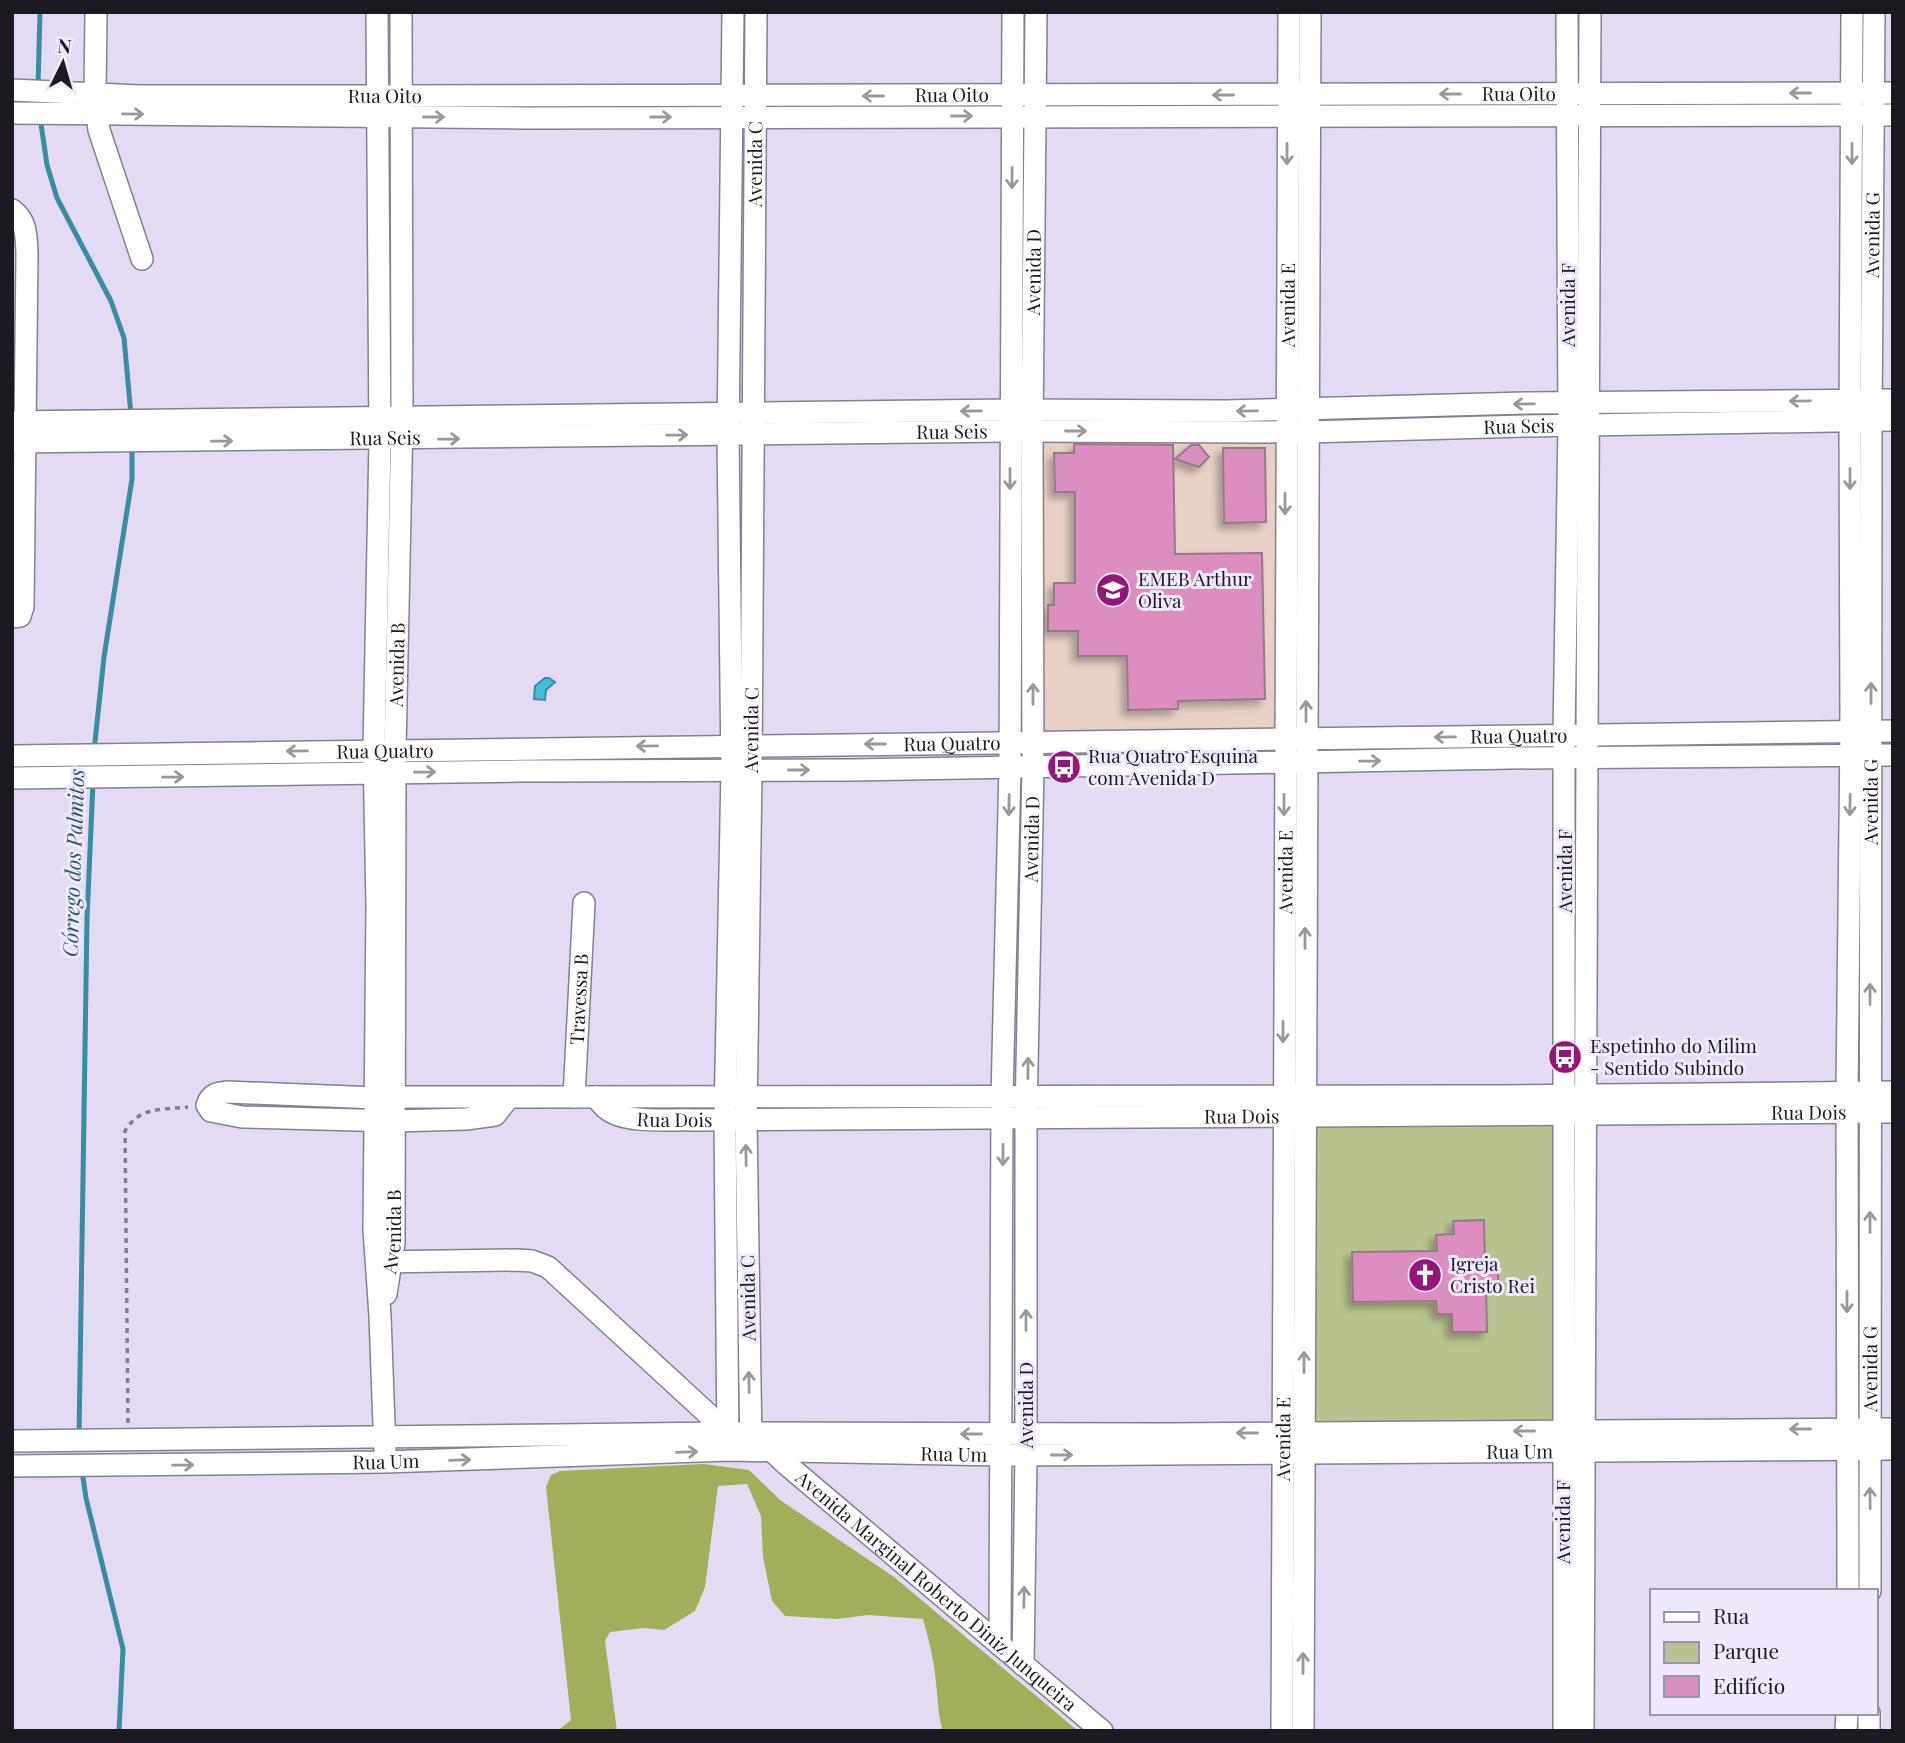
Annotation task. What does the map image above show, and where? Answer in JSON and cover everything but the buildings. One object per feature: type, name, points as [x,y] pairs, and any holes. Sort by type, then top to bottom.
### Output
[{"type":"street","points":[[96,12],[96,104],[99,130],[142,259]]},
{"type":"street","name":"Avenida B","points":[[377,12],[380,430],[387,634],[386,1098],[374,1229],[384,1263],[380,1316],[384,1462]]},
{"type":"street","name":"Avenida B","points":[[387,634],[402,429],[401,12]]},
{"type":"street","name":"Avenida C","points":[[724,1442],[736,1097],[742,770],[741,642],[729,424],[733,12]]},
{"type":"street","name":"Avenida C","points":[[741,642],[754,424],[756,12]]},
{"type":"street","name":"Avenida D","points":[[1000,1645],[1002,1107],[1010,768],[1013,12]]},
{"type":"street","name":"Avenida D","points":[[1023,1665],[1027,1107],[1033,767],[1032,421],[1036,12]]},
{"type":"street","name":"Avenida E","points":[[1289,12],[1285,421],[1305,1106],[1305,1273],[1293,1443]]},
{"type":"street","name":"Avenida E","points":[[1295,740],[1308,432],[1310,12]]},
{"type":"street","name":"Avenida F","points":[[1567,12],[1566,94],[1579,403]]},
{"type":"street","name":"Avenida F","points":[[1564,1731],[1586,1104],[1587,735],[1579,403],[1591,94],[1590,12]]},
{"type":"street","name":"Avenida G","points":[[1848,1589],[1848,1534],[1858,1439],[1870,1250],[1872,755],[1867,409],[1851,93],[1852,12]]},
{"type":"street","name":"Avenida G","points":[[1867,409],[1883,115],[1874,12]]},
{"type":"street","name":"Rua Oito","points":[[20,91],[64,103],[96,104],[377,107],[1035,106],[1287,116],[1883,115]]},
{"type":"street","name":"Rua Oito","points":[[1035,106],[1289,94],[1883,93]]},
{"type":"street","name":"Rua Oito","points":[[21,113],[64,103]]},
{"type":"street","points":[[12,210],[22,219],[26,237],[19,432],[23,607],[20,616],[12,617]]},
{"type":"street","name":"Rua Seis","points":[[19,432],[1010,421],[1285,421],[1308,410],[1579,403],[1867,409],[1893,420]]},
{"type":"street","name":"Rua Seis","points":[[1285,421],[1308,432],[1579,425],[1867,409]]},
{"type":"street","name":"Avenida F","points":[[1579,425],[1564,736],[1564,1105],[1583,1731]]},
{"type":"street","name":"Rua Quatro","points":[[12,756],[1872,731]]},
{"type":"street","points":[[1794,732],[1795,756]]},
{"type":"street","name":"Avenida G","points":[[1870,1589],[1870,1532],[1858,1439],[1847,1249],[1847,1102],[1849,895],[1872,755]]},
{"type":"street","name":"Rua Quatro","points":[[12,778],[1010,768],[1566,757],[1872,755]]},
{"type":"street","name":"Avenida E","points":[[1295,762],[1283,1106],[1282,1272],[1293,1443],[1293,1533],[1303,1731]]},
{"type":"street","points":[[1849,895],[1871,893]]},
{"type":"street","name":"Travessa B","points":[[574,1097],[584,903]]},
{"type":"street","name":"Rua Dois","points":[[207,1105],[210,1098],[217,1093],[228,1091],[386,1098],[736,1097],[1002,1107],[1870,1102],[1893,1092]]},
{"type":"street","points":[[207,1105],[211,1111],[242,1117],[385,1120],[486,1118],[495,1115],[509,1097]]},
{"type":"street","name":"Rua Dois","points":[[596,1097],[607,1110],[634,1118],[735,1120],[1002,1107]]},
{"type":"street","name":"Rua Dois","points":[[1870,1102],[1893,1112]]},
{"type":"street","name":"Avenida C","points":[[735,1120],[760,1443]]},
{"type":"street","points":[[1847,1249],[1870,1250]]},
{"type":"street","points":[[384,1263],[518,1260],[532,1261],[548,1267],[708,1414],[724,1442]]},
{"type":"street","points":[[1282,1272],[1305,1273]]},
{"type":"street","name":"Rua Um","points":[[12,1441],[384,1439],[1026,1445],[1858,1439],[1893,1429]]},
{"type":"street","name":"Rua Um","points":[[1858,1439],[1893,1449]]},
{"type":"street","name":"Rua Um","points":[[12,1466],[384,1462],[724,1442]]},
{"type":"street","name":"Avenida Marginal Roberto Diniz Junqueira","points":[[760,1443],[1102,1731]]},
{"type":"street","points":[[1848,1534],[1870,1532]]},
{"type":"street","name":"Avenida E","points":[[1282,1731],[1293,1533]]},
{"type":"path","points":[[122,1441],[125,1131],[132,1119],[144,1112],[207,1105]]},
{"type":"shaded area","name":"EMEB Arthur Oliva","points":[[1280,437],[1282,737],[1035,741],[1040,440]]},
{"type":"green space","points":[[1565,1114],[1563,1431],[1304,1432],[1306,1115]]},
{"type":"green space","points":[[704,1464],[749,1470],[780,1500],[894,1577],[1078,1731],[943,1731],[933,1660],[923,1619],[868,1615],[837,1619],[785,1616],[772,1601],[763,1557],[761,1516],[747,1484],[718,1486],[705,1587],[695,1611],[664,1630],[644,1628],[610,1632],[605,1641],[617,1731],[557,1731],[571,1720],[546,1487],[551,1475],[560,1471]]},
{"type":"water","points":[[545,678],[555,682],[546,690],[545,700],[534,699],[535,686]]},
{"type":"waterway","name":"Córrego dos Palmitos","points":[[38,86],[40,12]]},
{"type":"waterway","name":"Córrego dos Palmitos","points":[[40,117],[47,165],[57,198],[111,301],[124,338],[131,415]]},
{"type":"waterway","name":"Córrego dos Palmitos","points":[[94,751],[104,657],[132,479],[132,445]]},
{"type":"waterway","name":"Córrego dos Palmitos","points":[[79,1437],[87,919],[93,782]]},
{"type":"waterway","name":"Córrego dos Palmitos","points":[[82,1471],[86,1498],[123,1649],[119,1731]]},
{"type":"place","name":"EMEB Arthur Oliva","points":[[1113,590]]},
{"type":"place","name":"Rua Quatro Esquina com Avenida D","points":[[1064,767]]},
{"type":"place","name":"Espetinho do Milim - Sentido Subindo","points":[[1565,1057]]},
{"type":"place","name":"Igreja Cristo Rei","points":[[1425,1275]]}]
